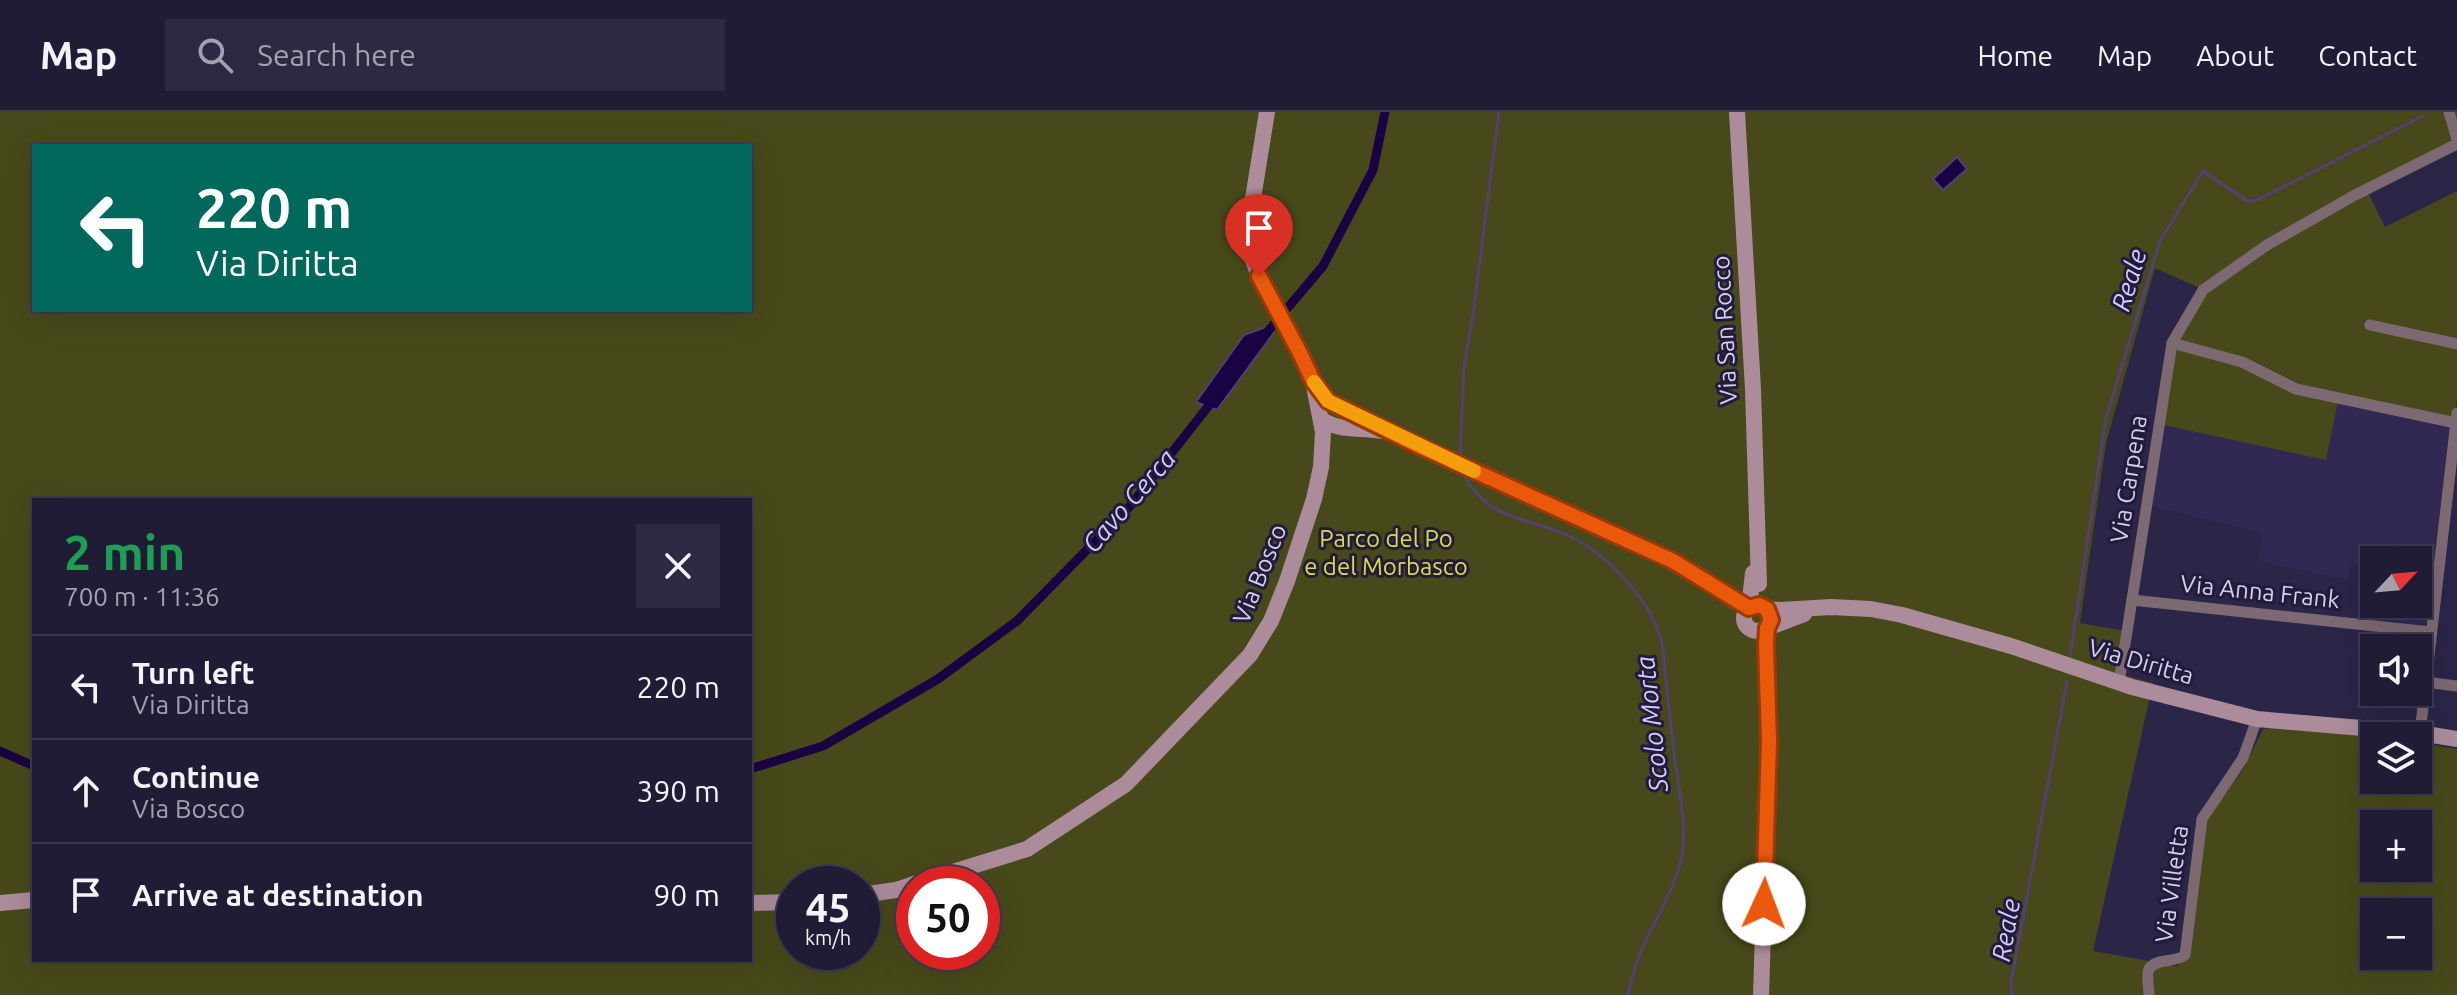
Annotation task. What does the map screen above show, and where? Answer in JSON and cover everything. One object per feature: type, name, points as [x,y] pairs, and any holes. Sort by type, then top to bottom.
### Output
[{"type":"street","name":"Via Bosco","points":[[972,866],[1027,849],[1126,784],[1250,655],[1271,621],[1287,581],[1314,499],[1323,432],[1313,381],[1251,255],[1249,235],[1254,187],[1267,112]]},
{"type":"street","name":"Via San Rocco","points":[[1737,112],[1753,389],[1758,617]]},
{"type":"street","points":[[2449,112],[2457,141]]},
{"type":"street","name":"Via Carpena","points":[[2119,683],[2172,343],[2203,290],[2267,245],[2457,141]]},
{"type":"street","points":[[2370,325],[2457,344]]},
{"type":"street","points":[[2172,343],[2242,362],[2296,389],[2456,418],[2431,632]]},
{"type":"street","points":[[1313,381],[1323,396],[1340,408],[1690,570],[1758,617]]},
{"type":"street","points":[[1340,408],[1321,419],[1329,425],[1351,430],[1372,429],[1392,433]]},
{"type":"street","points":[[1321,454],[1332,440],[1351,430]]},
{"type":"street","name":"Via San Rocco","points":[[1756,545],[1753,573],[1767,661],[1769,742],[1761,995]]},
{"type":"street","points":[[1690,570],[1758,617]]},
{"type":"street","points":[[1724,592],[1739,587],[1753,573]]},
{"type":"street","name":"Via Anna Frank","points":[[2132,600],[2431,632]]},
{"type":"street","name":"Via Diritta","points":[[1758,617],[1831,607],[1871,609],[2011,646],[2119,683],[2257,719],[2360,728]]},
{"type":"street","points":[[2432,683],[2457,686]]},
{"type":"street","name":"Via Villetta","points":[[2149,995],[2148,970],[2151,966],[2179,960],[2185,955],[2202,819],[2243,758],[2257,719]]},
{"type":"street","name":"Via Diritta","points":[[2432,735],[2457,739]]},
{"type":"street","points":[[0,903],[32,900]]},
{"type":"street","points":[[752,903],[776,902]]},
{"type":"shaded area","points":[[1957,157],[1967,169],[1943,190],[1933,179]]},
{"type":"shaded area","points":[[1266,327],[1273,334],[1217,410],[1196,402],[1244,335]]},
{"type":"shaded area","points":[[2339,396],[2453,426],[2432,582],[2432,546],[2360,546],[2360,565],[2351,564],[2348,580],[2258,561],[2262,533],[2148,505],[2159,424],[2325,459]]},
{"type":"shaded area","points":[[2367,618],[2427,618],[2425,634],[2367,623]]},
{"type":"green space","name":"Parco del Po e del Morbasco","points":[[0,112],[2457,112],[2457,147],[2368,193],[2385,227],[2457,191],[2457,399],[2453,426],[2339,396],[2326,460],[2159,424],[2172,342],[2204,290],[2155,268],[2106,443],[2080,623],[2125,631],[2119,674],[2153,683],[2093,951],[2177,966],[2187,958],[2207,819],[2244,768],[2263,729],[2288,727],[2360,736],[2360,794],[2432,794],[2432,745],[2457,749],[2457,995],[0,995]]},
{"type":"waterway","name":"Cavo Cerca","points":[[1263,337],[1323,266],[1373,170],[1385,112]]},
{"type":"waterway","name":"Scolo Morta","points":[[1460,458],[1464,367],[1499,112]]},
{"type":"waterway","name":"Reale","points":[[2070,656],[2106,418],[2160,241],[2203,171],[2247,201],[2255,201],[2423,116]]},
{"type":"waterway","name":"Cavo Cerca","points":[[752,768],[823,746],[938,679],[1017,621],[1130,506],[1214,399]]},
{"type":"waterway","name":"Scolo Morta","points":[[1463,473],[1473,490],[1499,511],[1563,533],[1605,560],[1641,599],[1662,643],[1682,812],[1683,848],[1674,883],[1641,952],[1628,995]]},
{"type":"waterway","name":"Reale","points":[[2012,995],[2011,983],[2067,681]]},
{"type":"waterway","name":"Cavo Cerca","points":[[0,751],[32,765]]},
{"type":"slow traffic","points":[[1314,382],[1328,401],[1340,408],[1474,471]]},
{"type":"route","points":[[1259,276],[1313,381],[1328,401],[1417,445],[1673,561],[1749,608],[1762,605],[1767,609],[1771,620],[1766,644],[1769,742],[1764,904]]}]
